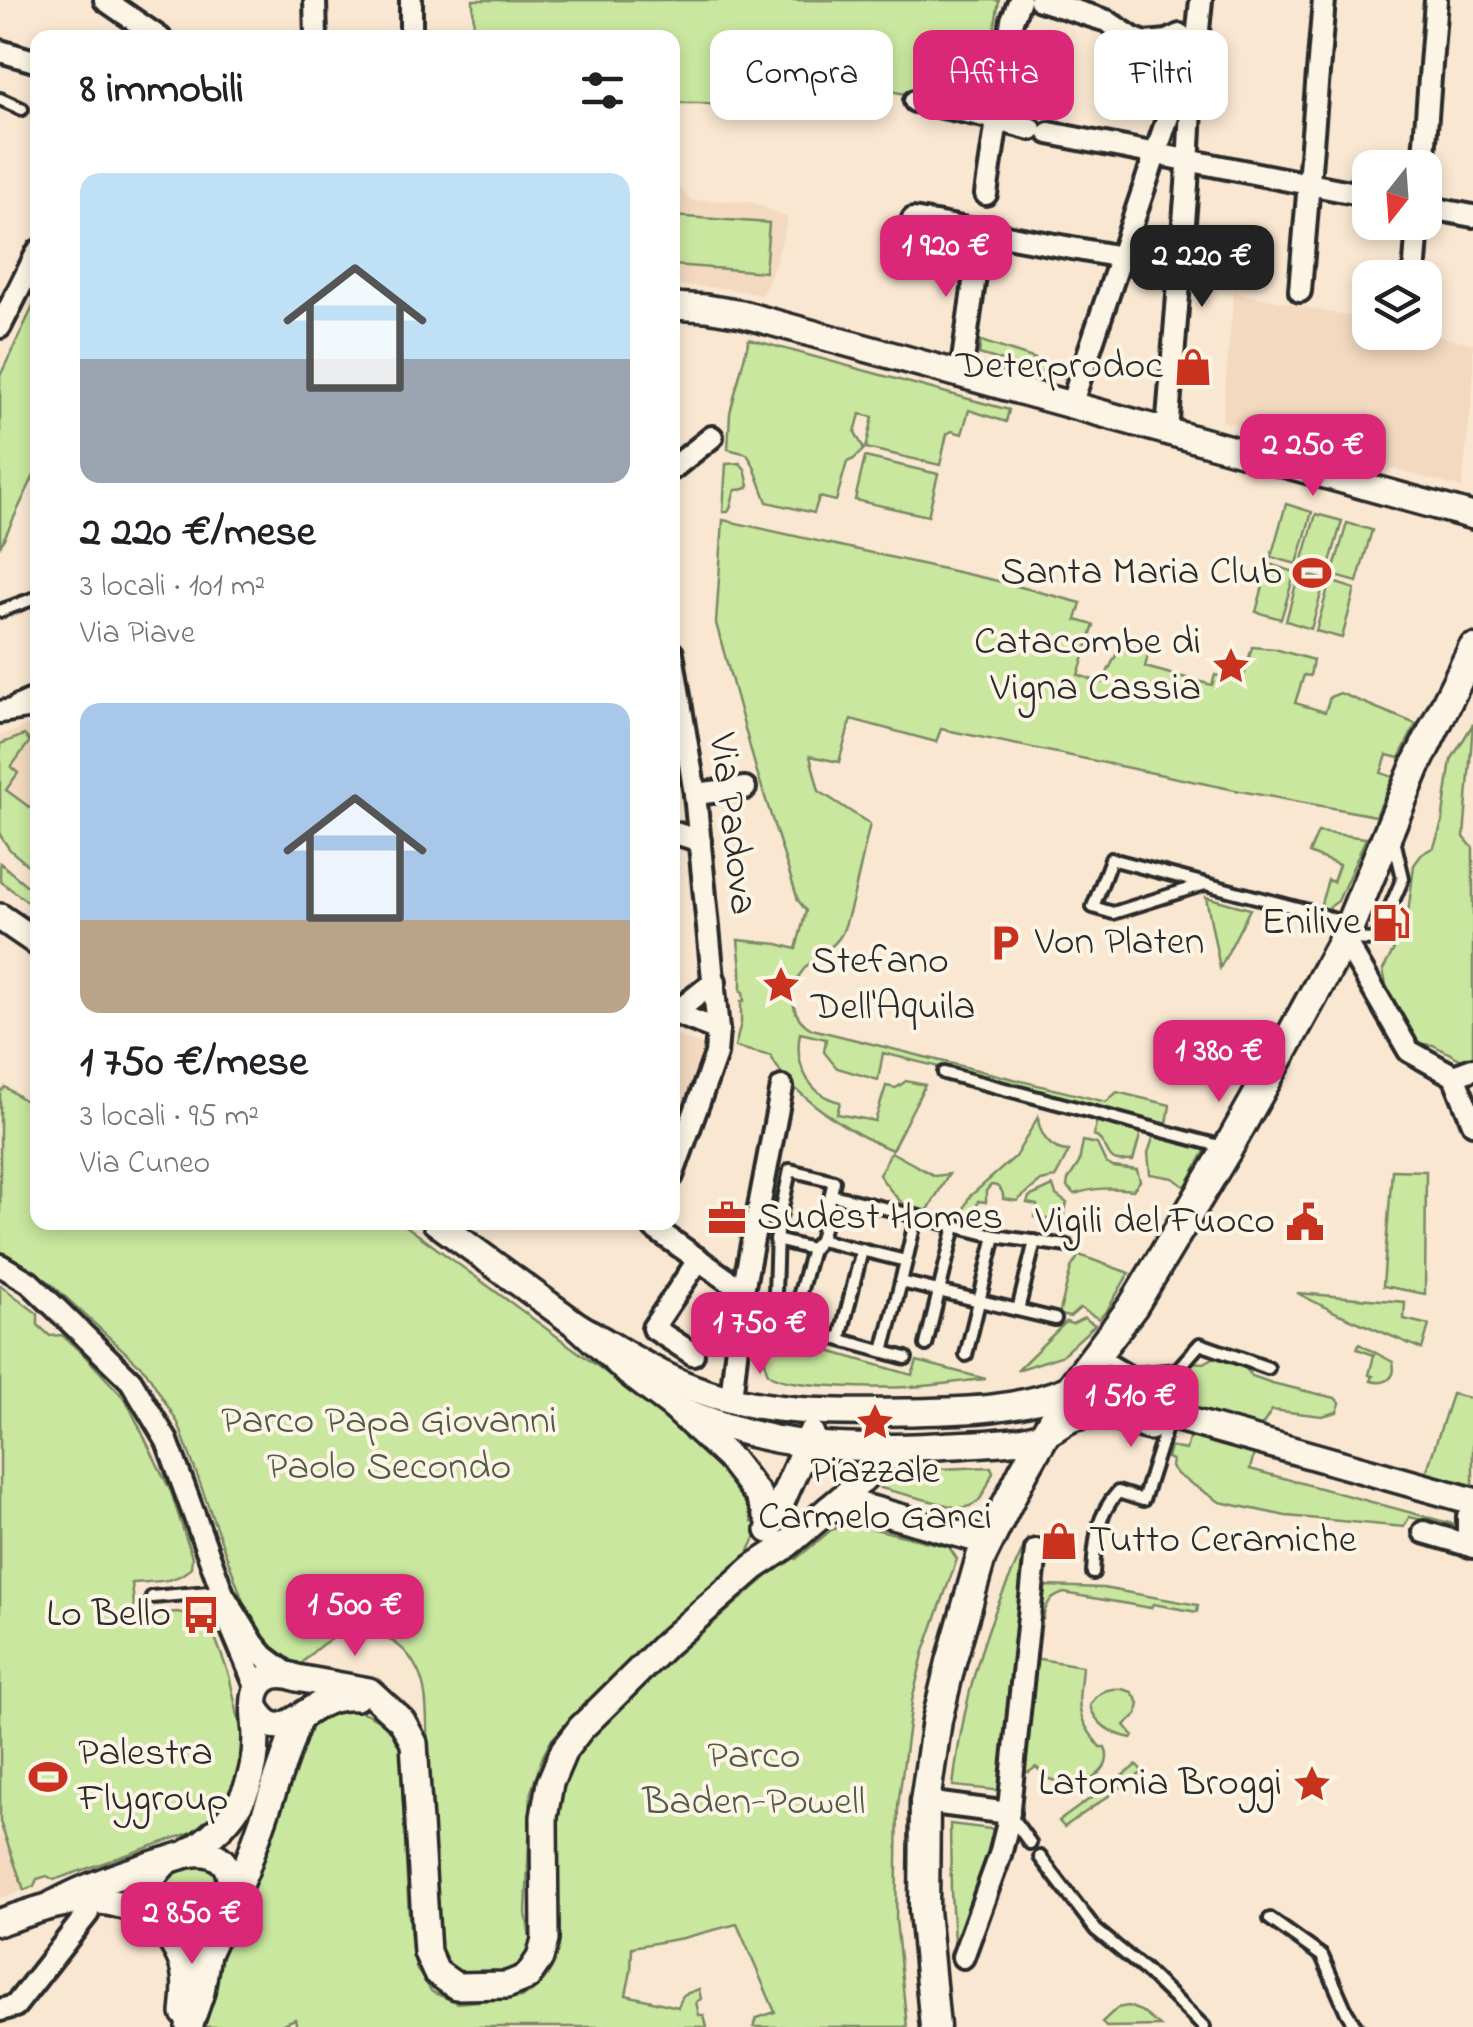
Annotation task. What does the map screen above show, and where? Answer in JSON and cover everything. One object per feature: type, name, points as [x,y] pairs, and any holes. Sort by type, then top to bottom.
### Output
[{"type":"main road","points":[[969,1603],[1048,1446],[1228,1148],[1346,932],[1417,763],[1473,649]]},
{"type":"main road","points":[[938,2025],[923,1894],[925,1802],[950,1662],[981,1557],[1023,1472],[1074,1418],[1080,1390],[1108,1359],[1132,1306]]},
{"type":"street","points":[[105,0],[148,30]]},
{"type":"street","points":[[315,0],[316,30]]},
{"type":"street","points":[[411,0],[411,30]]},
{"type":"street","points":[[1040,0],[1106,21],[1120,30]]},
{"type":"street","points":[[1300,291],[1324,0]]},
{"type":"street","points":[[1424,150],[1436,0]]},
{"type":"street","points":[[1186,30],[1200,8]]},
{"type":"street","points":[[1166,432],[1200,8]]},
{"type":"street","points":[[986,194],[1016,10]]},
{"type":"street","points":[[0,51],[30,60]]},
{"type":"street","points":[[1071,406],[1167,120]]},
{"type":"street","points":[[996,121],[1352,193]]},
{"type":"street","points":[[1442,210],[1473,216]]},
{"type":"street","points":[[914,219],[1121,257]]},
{"type":"street","points":[[960,374],[981,232]]},
{"type":"street","points":[[0,328],[30,267]]},
{"type":"street","points":[[680,306],[742,314],[1473,516]]},
{"type":"street","points":[[680,462],[712,436]]},
{"type":"street","name":"Via Padova","points":[[680,702],[695,794],[718,1030],[716,1054],[680,1154]]},
{"type":"street","points":[[0,710],[30,707]]},
{"type":"street","points":[[695,794],[746,788]]},
{"type":"street","points":[[680,835],[700,841]]},
{"type":"street","points":[[0,916],[30,937]]},
{"type":"street","points":[[1346,932],[1409,1051],[1463,1072],[1473,1123]]},
{"type":"street","points":[[680,1008],[715,982]]},
{"type":"street","points":[[680,1015],[718,1030]]},
{"type":"street","points":[[731,1399],[743,1291],[782,1087]]},
{"type":"street","points":[[447,1230],[578,1326],[629,1373],[674,1406],[730,1460],[758,1496],[771,1522]]},
{"type":"street","points":[[661,1230],[743,1291]]},
{"type":"street","points":[[693,1354],[653,1328],[698,1259]]},
{"type":"street","points":[[0,1265],[29,1282],[131,1380],[167,1441],[223,1592],[254,1644],[292,1676],[307,1696],[307,1706],[245,1871],[207,1954],[190,2027]]},
{"type":"street","points":[[578,1326],[688,1386],[776,1409],[959,1411],[1018,1406],[1080,1390],[1183,1431]]},
{"type":"street","points":[[674,1406],[732,1430],[806,1445],[894,1448],[998,1442],[1048,1446]]},
{"type":"street","points":[[1018,1406],[1033,1419],[1048,1446]]},
{"type":"street","points":[[754,1567],[823,1412]]},
{"type":"street","points":[[823,1412],[852,1467],[838,1501]]},
{"type":"street","points":[[1074,1418],[1086,1414],[1112,1417],[1183,1431],[1471,1511],[1470,1546],[1424,1532]]},
{"type":"street","points":[[998,1442],[1020,1459],[1023,1472]]},
{"type":"street","points":[[181,2027],[186,2000],[184,1969],[148,1904],[146,1892],[153,1874],[208,1840],[225,1824],[247,1791],[256,1759],[257,1699],[270,1676],[292,1676],[369,1691],[402,1721],[414,1743],[426,1952],[436,1972],[456,1986],[507,1985],[526,1977],[540,1958],[546,1940],[544,1817],[550,1783],[564,1750],[581,1728],[667,1643],[838,1501],[894,1448]]},
{"type":"street","points":[[838,1501],[988,1542]]},
{"type":"street","points":[[963,1957],[1000,1855],[1009,1814],[1036,1550]]},
{"type":"street","points":[[223,1592],[226,1618],[260,1715],[271,1724],[285,1726],[327,1701],[348,1696],[384,1704]]},
{"type":"street","points":[[925,1802],[1009,1814]]},
{"type":"street","points":[[0,1922],[177,1857],[210,1854],[221,1860],[228,1868],[231,1900]]},
{"type":"street","points":[[83,1894],[138,1910],[173,1934],[194,1940],[218,1929]]},
{"type":"street","points":[[0,2010],[15,2006],[88,1913],[83,1894]]},
{"type":"lane","points":[[0,99],[22,110]]},
{"type":"lane","points":[[0,611],[30,600]]},
{"type":"lane","points":[[0,710],[30,696]]},
{"type":"lane","points":[[1206,884],[1114,913],[1093,907],[1111,859],[1206,884],[1316,913],[1346,932]]},
{"type":"lane","points":[[944,1072],[1228,1148]]},
{"type":"lane","points":[[774,1324],[776,1240],[790,1170],[834,1181],[791,1326]]},
{"type":"lane","points":[[832,1195],[995,1236],[1067,1246]]},
{"type":"lane","points":[[884,1351],[916,1218]]},
{"type":"lane","points":[[926,1345],[954,1226]]},
{"type":"lane","points":[[966,1355],[995,1236]]},
{"type":"lane","points":[[776,1240],[862,1250],[906,1261]]},
{"type":"lane","points":[[1018,1310],[1035,1241]]},
{"type":"lane","points":[[840,1340],[862,1250]]},
{"type":"lane","points":[[901,1282],[1055,1319]]},
{"type":"lane","points":[[740,1323],[791,1326],[906,1358]]},
{"type":"lane","points":[[1108,1359],[1133,1374],[1176,1370],[1200,1344],[1268,1368]]},
{"type":"lane","points":[[1093,1573],[1095,1537],[1107,1504],[1118,1492],[1143,1500],[1183,1431]]},
{"type":"lane","points":[[152,1598],[223,1592]]},
{"type":"lane","points":[[1009,1814],[1030,1843]]},
{"type":"lane","points":[[1040,1857],[1096,1930],[1204,2027]]},
{"type":"lane","points":[[1270,1920],[1322,1956],[1356,2027]]},
{"type":"shaded area","points":[[680,188],[692,200],[752,202],[788,218],[762,295],[680,285]]},
{"type":"shaded area","points":[[1234,292],[1352,317],[1352,350],[1442,350],[1442,337],[1473,343],[1473,387],[1462,488],[1222,421]]},
{"type":"shaded area","points":[[30,725],[30,824],[0,802],[0,736]]},
{"type":"shaded area","points":[[680,1037],[707,1047],[680,1120]]},
{"type":"shaded area","points":[[0,1823],[24,1890],[0,1898]]},
{"type":"green space","points":[[473,0],[999,0],[994,30],[913,30],[913,95],[893,92],[893,30],[710,30],[710,104],[680,103],[680,30],[474,30]]},
{"type":"green space","points":[[680,217],[769,223],[765,272],[680,266]]},
{"type":"green space","points":[[30,313],[30,484],[0,547],[0,376]]},
{"type":"green space","points":[[749,339],[1009,410],[1006,422],[969,410],[962,434],[947,434],[940,465],[866,448],[873,417],[860,414],[855,432],[864,449],[847,462],[836,501],[819,497],[814,513],[767,502],[747,454],[728,449],[730,413]]},
{"type":"green space","points":[[981,341],[1072,371],[1069,380],[979,354]]},
{"type":"green space","points":[[865,457],[938,474],[928,516],[855,500]]},
{"type":"green space","points":[[740,463],[749,486],[736,490],[730,509],[723,512],[726,464]]},
{"type":"green space","points":[[1286,504],[1312,512],[1297,564],[1271,557]]},
{"type":"green space","points":[[1316,514],[1342,521],[1327,573],[1301,566]]},
{"type":"green space","points":[[723,520],[1081,603],[1076,620],[1094,625],[1078,675],[1102,683],[1117,653],[1141,645],[1150,647],[1145,667],[1212,685],[1215,675],[1242,682],[1252,647],[1275,649],[1313,660],[1310,676],[1304,675],[1295,703],[1325,712],[1330,697],[1340,693],[1416,724],[1399,758],[1387,755],[1381,773],[1393,777],[1376,816],[941,729],[936,742],[851,719],[839,762],[810,756],[819,791],[870,824],[843,931],[804,969],[795,985],[793,1002],[804,1024],[1106,1102],[1117,1092],[1170,1105],[1167,1124],[883,1053],[878,1080],[837,1068],[824,1052],[826,1039],[800,1033],[799,1055],[806,1076],[819,1092],[840,1102],[837,1114],[875,1121],[886,1086],[896,1088],[906,1081],[925,1085],[892,1150],[824,1112],[792,1085],[771,1056],[735,1047],[744,1001],[738,940],[796,949],[806,911],[798,900],[756,769],[716,623]]},
{"type":"green space","points":[[1347,523],[1372,530],[1357,582],[1332,575]]},
{"type":"green space","points":[[1269,564],[1295,572],[1281,619],[1256,612]]},
{"type":"green space","points":[[1299,573],[1325,580],[1311,629],[1286,621]]},
{"type":"green space","points":[[1330,581],[1355,589],[1342,638],[1316,631]]},
{"type":"green space","points":[[1473,724],[1464,837],[1473,848],[1473,1057],[1464,1061],[1433,1045],[1413,1043],[1390,1004],[1383,970],[1408,914],[1414,865],[1434,847],[1442,823],[1451,760]]},
{"type":"green space","points":[[24,735],[30,741],[11,767],[18,773],[6,790],[30,808],[30,867],[0,835],[0,744]]},
{"type":"green space","points":[[1318,832],[1366,838],[1338,901],[1327,909],[1320,907],[1328,880],[1333,882],[1339,865],[1309,853]]},
{"type":"green space","points":[[0,863],[30,888],[30,904],[0,881]]},
{"type":"green space","points":[[1206,897],[1250,909],[1220,968]]},
{"type":"green space","name":"Parco Papa Giovanni Paolo Secondo","points":[[5,1087],[30,1104],[30,1230],[412,1230],[667,1417],[716,1461],[743,1498],[752,1522],[757,1521],[756,1536],[747,1555],[644,1645],[552,1739],[531,1792],[526,1913],[531,1945],[515,1967],[468,1975],[454,1971],[440,1954],[425,1696],[409,1655],[386,1638],[360,1632],[330,1639],[299,1667],[270,1647],[247,1612],[178,1423],[146,1371],[48,1281],[0,1251],[0,1092]]},
{"type":"green space","points":[[1038,1117],[1047,1140],[1056,1148],[1069,1151],[1055,1178],[1041,1181],[1017,1201],[1003,1199],[1000,1189],[991,1185],[986,1191],[986,1202],[978,1201],[973,1208],[970,1225],[959,1221],[969,1197],[1015,1157]]},
{"type":"green space","points":[[1097,1120],[1141,1132],[1133,1161],[1111,1158],[1093,1135]]},
{"type":"green space","points":[[1154,1135],[1206,1149],[1185,1187],[1173,1178],[1150,1174],[1148,1153]]},
{"type":"green space","points":[[1083,1141],[1097,1144],[1106,1163],[1113,1167],[1137,1170],[1140,1181],[1133,1190],[1075,1194],[1067,1187],[1079,1163]]},
{"type":"green space","points":[[891,1152],[935,1176],[949,1174],[925,1215],[904,1205],[879,1175]]},
{"type":"green space","points":[[1392,1170],[1426,1171],[1425,1294],[1383,1286]]},
{"type":"green space","points":[[1053,1186],[1056,1195],[1067,1203],[1062,1222],[1035,1217],[1037,1205],[1027,1203],[1029,1197]]},
{"type":"green space","points":[[1079,1255],[1129,1273],[1099,1319],[1080,1308],[1070,1317],[1059,1315],[1071,1268]]},
{"type":"green space","points":[[0,1285],[38,1314],[38,1325],[50,1336],[62,1335],[82,1353],[126,1400],[171,1492],[192,1557],[191,1567],[179,1576],[132,1583],[135,1616],[177,1612],[209,1626],[229,1675],[242,1734],[237,1776],[230,1794],[210,1819],[190,1833],[54,1880],[47,1876],[37,1879],[34,1886],[24,1890],[0,1822]]},
{"type":"green space","points":[[1297,1293],[1405,1302],[1404,1319],[1429,1325],[1422,1349],[1339,1314]]},
{"type":"green space","points":[[1084,1318],[1095,1325],[1061,1356],[1017,1370],[1066,1322],[1072,1324]]},
{"type":"green space","points":[[769,1334],[912,1375],[917,1361],[986,1379],[895,1387],[791,1382],[776,1378],[766,1369]]},
{"type":"green space","points":[[1359,1344],[1393,1362],[1389,1379],[1371,1381],[1374,1355],[1357,1349]]},
{"type":"green space","points":[[1217,1356],[1242,1364],[1252,1376],[1335,1398],[1340,1403],[1337,1412],[1322,1416],[1272,1410],[1261,1427],[1250,1469],[1460,1528],[1409,1517],[1404,1527],[1286,1516],[1220,1502],[1178,1475],[1171,1467],[1172,1460],[1167,1458],[1170,1447],[1186,1450],[1197,1408],[1136,1391],[1122,1380],[1123,1375],[1178,1375],[1189,1362],[1204,1363]]},
{"type":"green space","points":[[1452,1394],[1473,1399],[1473,1485],[1426,1473]]},
{"type":"green space","points":[[991,1467],[993,1472],[982,1497],[966,1507],[880,1488],[911,1470]]},
{"type":"green space","name":"Parco Baden-Powell","points":[[850,1523],[949,1547],[957,1559],[923,1654],[912,1701],[898,1806],[896,1920],[907,2027],[754,2027],[757,2018],[775,2012],[737,1924],[632,1947],[626,1995],[678,2007],[683,1995],[699,1989],[701,1999],[696,2002],[707,2027],[297,2027],[295,2019],[276,2027],[200,2027],[224,1947],[304,1730],[320,1716],[335,1710],[368,1714],[386,1727],[400,1745],[412,1951],[417,1970],[432,1992],[458,2003],[522,1997],[532,1992],[554,1964],[558,1923],[554,1879],[556,1815],[564,1779],[580,1751],[667,1663],[792,1555],[796,1559],[831,1530]]},
{"type":"green space","points":[[1028,1537],[1004,1791],[953,1786],[964,1718],[981,1652]]},
{"type":"green space","points":[[1046,1586],[1103,1588],[1198,1605],[1197,1612],[1064,1593],[1049,1602],[1043,1619],[1037,1614]]},
{"type":"green space","points":[[1033,1658],[1082,1666],[1082,1717],[1100,1747],[1105,1747],[1107,1760],[1102,1770],[1082,1786],[1049,1779],[1036,1767],[1023,1772]]},
{"type":"green space","points":[[1103,1692],[1132,1692],[1139,1703],[1137,1714],[1125,1725],[1134,1736],[1131,1738],[1106,1728],[1090,1706]]},
{"type":"green space","points":[[1137,1765],[1143,1772],[1064,1827],[1059,1821]]},
{"type":"green space","points":[[950,1824],[999,1830],[955,1958],[951,1892]]},
{"type":"green space","points":[[201,1862],[218,1867],[218,1897],[206,1923],[188,1930],[161,1906],[156,1888],[166,1876]]},
{"type":"green space","points":[[1128,2006],[1160,2026],[1106,2027],[1102,2022],[1117,2008]]},
{"type":"place","name":"Deterprodoc","points":[[1193,367]]},
{"type":"place","name":"Santa Maria Club","points":[[1312,573]]},
{"type":"place","name":"Catacombe di Vigna Cassia","points":[[1231,666]]},
{"type":"place","name":"Enilive","points":[[1391,923]]},
{"type":"place","name":"Von Platen","points":[[1005,943]]},
{"type":"place","name":"Stefano Dell'Aquila","points":[[781,985]]},
{"type":"place","name":"Sudest Homes","points":[[727,1218]]},
{"type":"place","name":"Vigili del Fuoco","points":[[1305,1222]]},
{"type":"place","name":"Piazzale Carmelo Ganci","points":[[875,1422]]},
{"type":"place","name":"Tutto Ceramiche","points":[[1059,1541]]},
{"type":"place","name":"Lo Bello","points":[[201,1615]]},
{"type":"place","name":"Palestra Flygroup","points":[[48,1777]]},
{"type":"place","name":"Latomia Broggi","points":[[1312,1784]]}]
